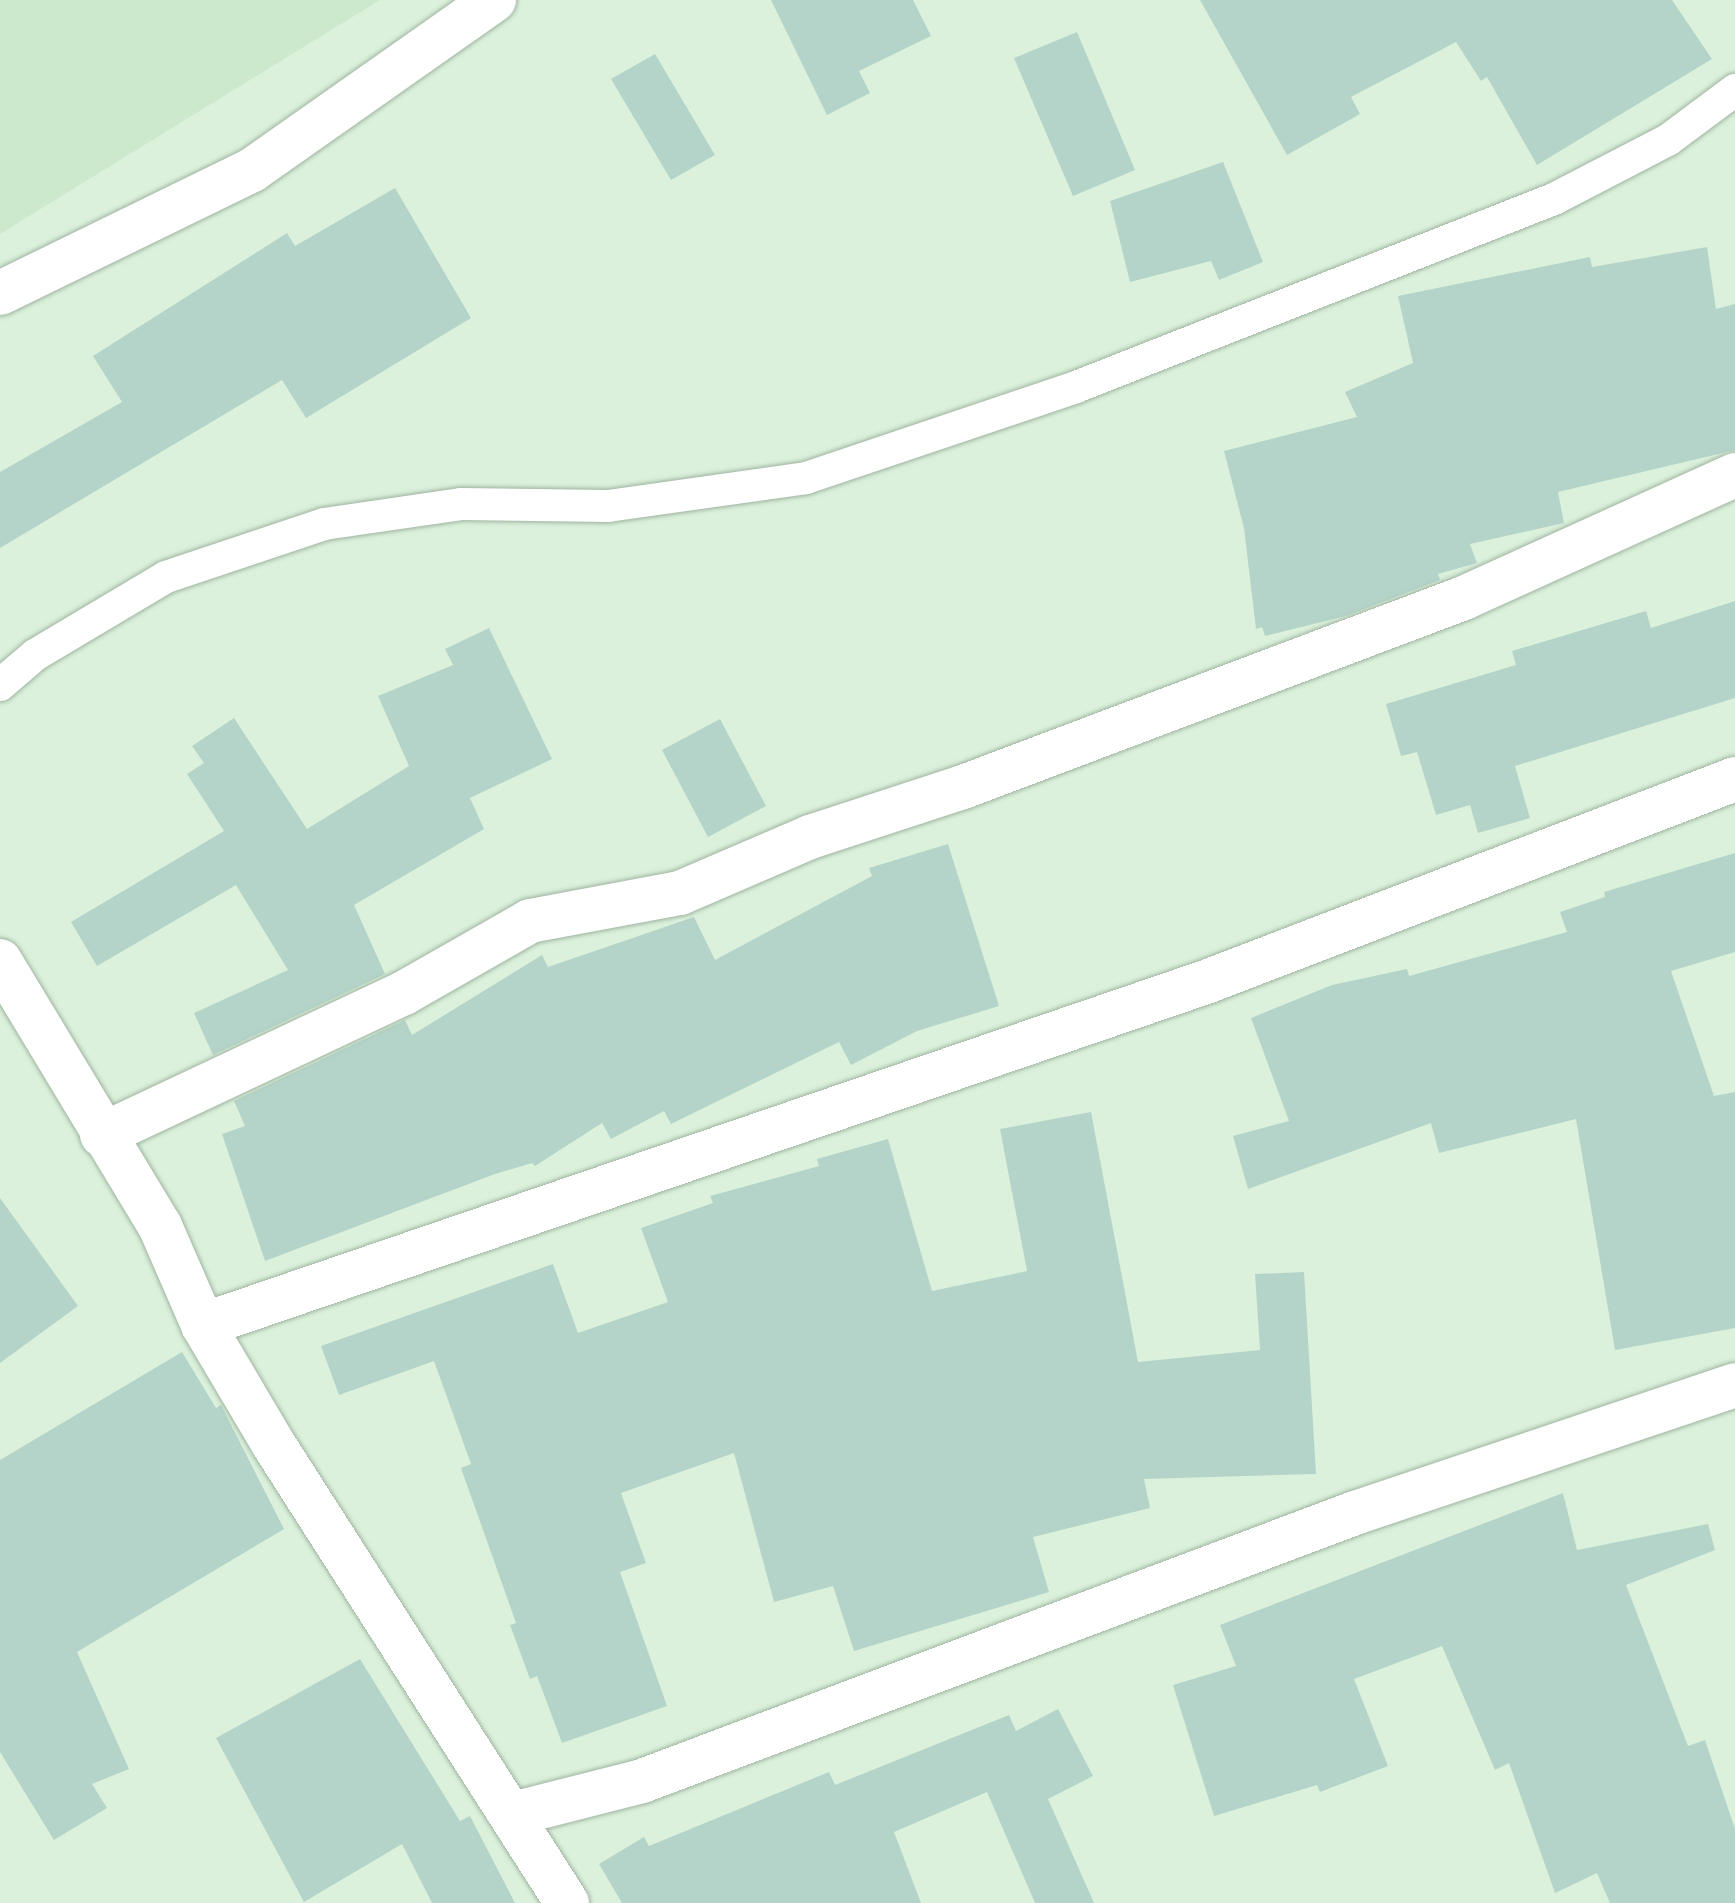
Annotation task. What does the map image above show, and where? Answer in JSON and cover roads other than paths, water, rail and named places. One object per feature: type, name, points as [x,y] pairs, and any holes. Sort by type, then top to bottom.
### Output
[{"type":"street","points":[[0,293],[252,170],[494,0]]},
{"type":"street","points":[[102,1135],[404,993],[530,921],[680,893],[810,837],[963,787],[1464,598],[1735,475]]},
{"type":"street","points":[[203,1325],[1206,982],[1735,779]]},
{"type":"street","points":[[0,961],[63,1059],[102,1135],[160,1226],[203,1325],[274,1445],[513,1814],[567,1903]]},
{"type":"street","points":[[513,1814],[642,1781],[1355,1513],[1735,1385]]},
{"type":"lane","points":[[0,685],[35,655],[166,577],[324,524],[461,504],[608,506],[806,478],[1076,387],[1554,199],[1668,140],[1735,90]]}]
